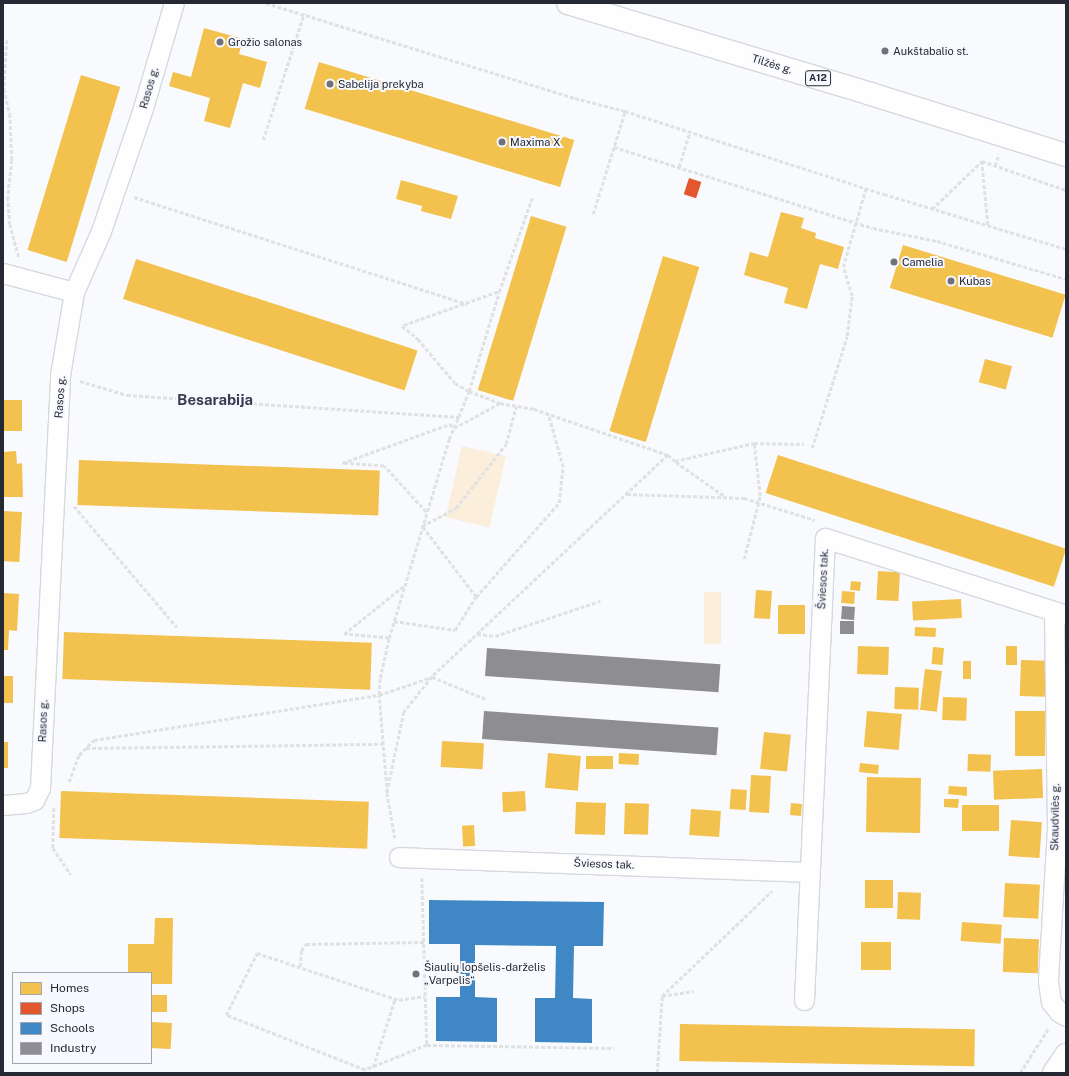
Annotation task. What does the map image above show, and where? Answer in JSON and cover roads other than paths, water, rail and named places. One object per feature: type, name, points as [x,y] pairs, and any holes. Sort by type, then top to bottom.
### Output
[{"type":"main road","name":"Tilžės g.","points":[[568,3],[878,96],[1066,155]]},
{"type":"main road","points":[[1054,1073],[1066,1055]]},
{"type":"street","name":"Rasos g.","points":[[3,804],[26,803],[34,800],[40,788],[60,375],[74,292],[101,231],[115,191],[143,108],[174,3]]},
{"type":"street","points":[[3,273],[74,292]]},
{"type":"street","name":"Šviesos tak.","points":[[804,1000],[801,871],[825,538],[1060,613]]},
{"type":"street","name":"Skaudvilės g.","points":[[1060,613],[1057,828],[1048,981],[1051,1002],[1062,1014]]},
{"type":"street","name":"Šviesos tak.","points":[[399,857],[801,871]]},
{"type":"place","name":"Grožio salonas","points":[[220,42]]},
{"type":"place","name":"Aukštabalio st.","points":[[885,51]]},
{"type":"place","name":"Sabelija prekyba","points":[[330,84]]},
{"type":"place","name":"Maxima X","points":[[502,142]]},
{"type":"place","name":"Camelia","points":[[894,262]]},
{"type":"place","name":"Kubas","points":[[951,281]]},
{"type":"place","name":"Šiaulių lopšelis-darželis „Varpelis“","points":[[416,974]]},
{"type":"district","name":"Besarabija","points":[[215,400]]}]
